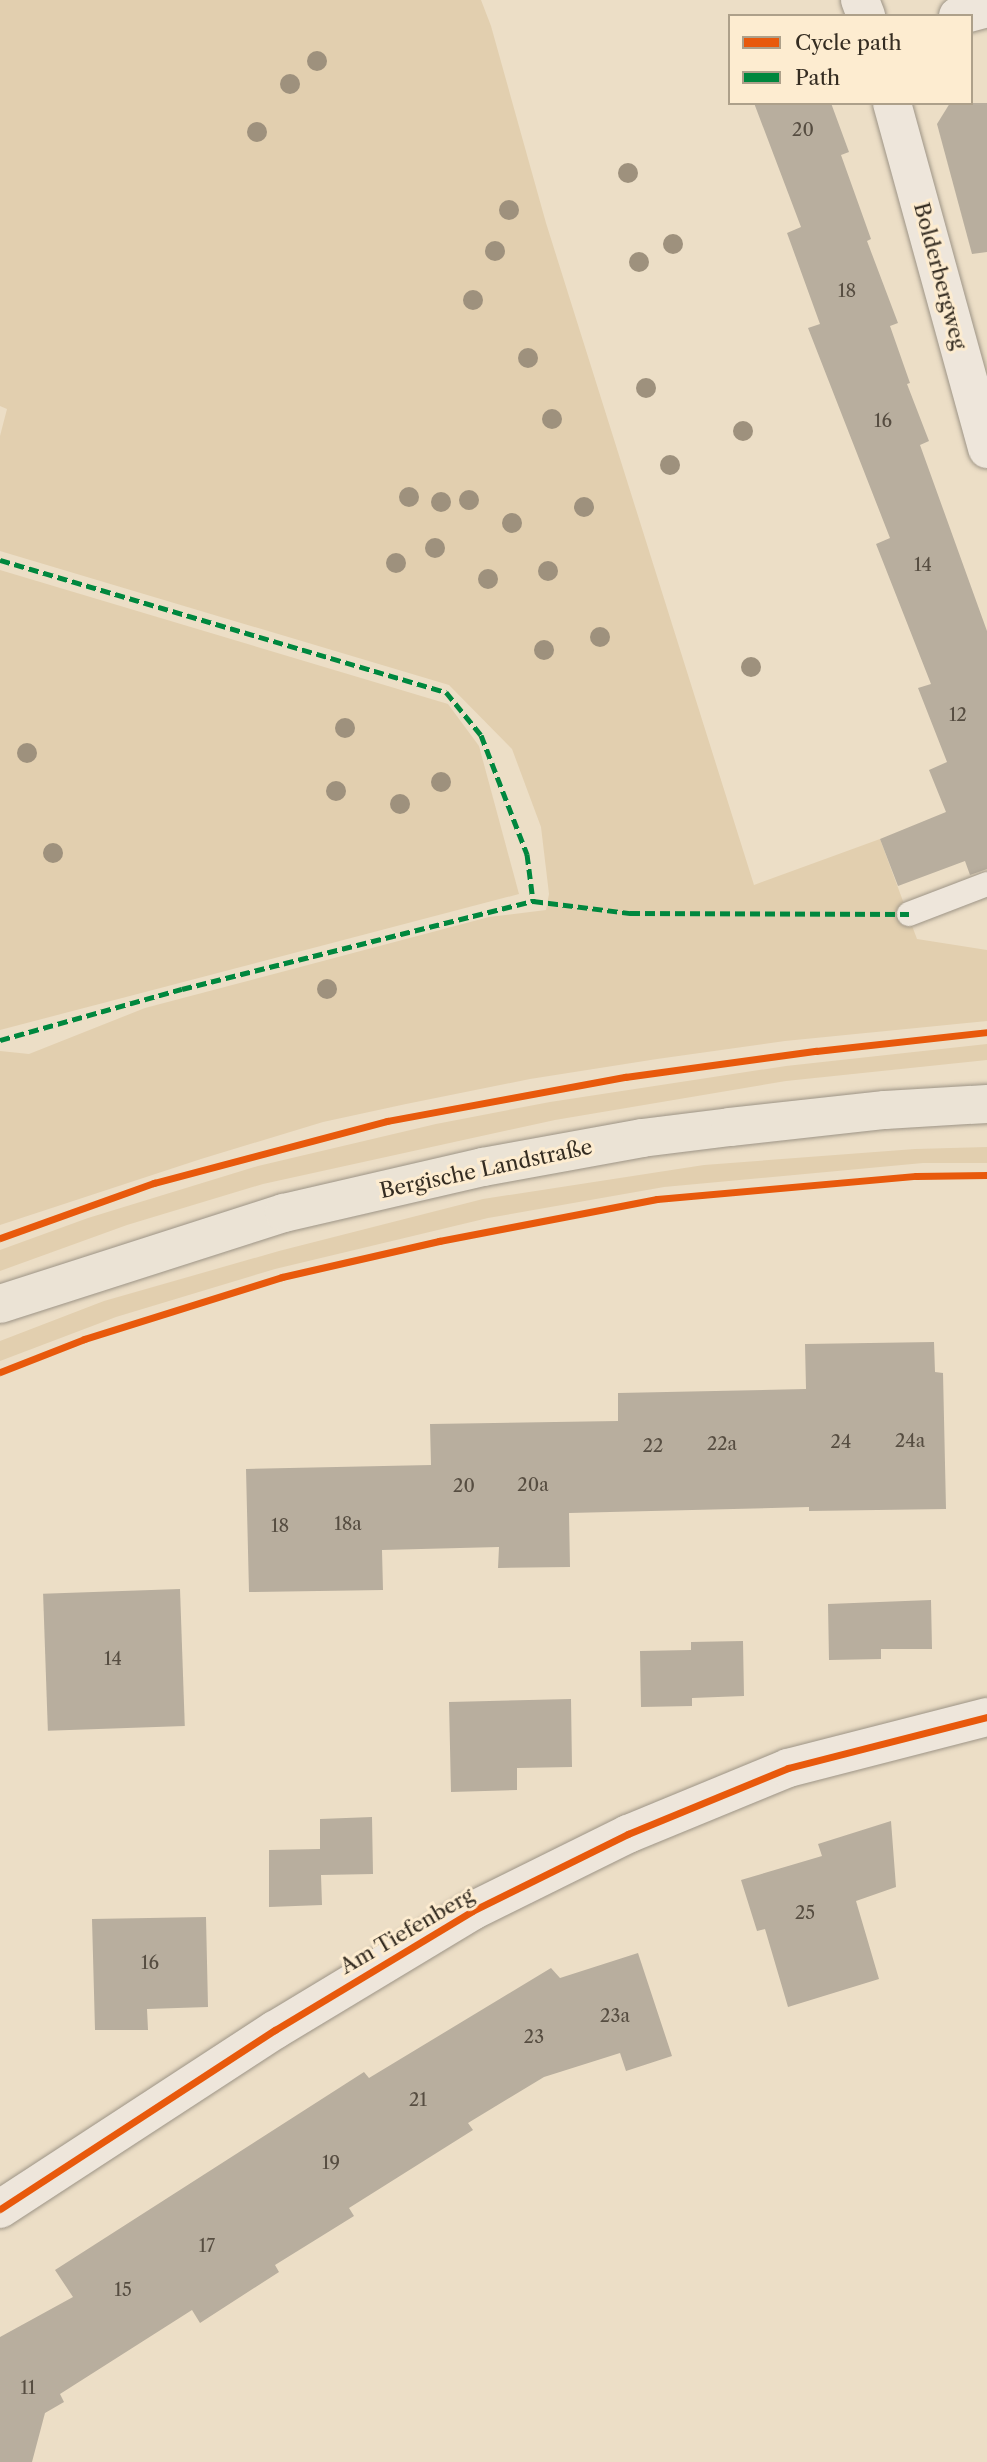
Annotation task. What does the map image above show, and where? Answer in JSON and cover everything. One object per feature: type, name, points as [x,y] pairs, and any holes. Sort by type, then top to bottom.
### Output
[{"type":"main road","name":"Bergische Landstraße","points":[[0,1304],[273,1216],[483,1167],[642,1138],[885,1110],[987,1104]]},
{"type":"street","points":[[965,14],[987,8]]},
{"type":"street","name":"Bolderbergweg","points":[[893,105],[987,449]]},
{"type":"street","name":"Am Tiefenberg","points":[[0,2209],[275,2030],[472,1911],[628,1834],[788,1768],[987,1717]]},
{"type":"lane","points":[[909,914],[987,884]]},
{"type":"shaded area","points":[[0,0],[481,0],[491,26],[546,223],[754,885],[880,839],[917,939],[987,950],[987,1021],[785,1041],[657,1059],[530,1079],[406,1104],[323,1122],[0,1225],[0,1051],[29,1054],[145,1008],[489,917],[546,910],[549,894],[541,827],[512,749],[449,685],[0,551],[0,436],[7,409],[0,406]]},
{"type":"shaded area","points":[[0,570],[448,704],[479,746],[519,894],[0,1030]]},
{"type":"shaded area","points":[[987,1044],[987,1060],[786,1081],[555,1120],[263,1184],[127,1225],[0,1271],[0,1250],[88,1218],[258,1166],[436,1124],[550,1102],[786,1066]]},
{"type":"shaded area","points":[[987,1147],[987,1163],[923,1163],[664,1187],[488,1218],[275,1269],[116,1317],[0,1361],[0,1341],[104,1301],[279,1251],[483,1199],[704,1165],[915,1149]]},
{"type":"building","points":[[987,103],[987,252],[972,254],[937,124],[949,105]]},
{"type":"building","points":[[755,105],[832,105],[849,152],[841,155],[871,239],[867,241],[898,323],[890,326],[910,383],[907,384],[929,441],[920,445],[987,631],[987,869],[970,875],[965,861],[898,886],[880,839],[946,812],[929,770],[947,762],[918,688],[931,684],[876,544],[890,538],[808,328],[820,324],[787,233],[801,227]]},
{"type":"building","points":[[934,1342],[935,1372],[943,1373],[946,1509],[809,1511],[809,1507],[569,1513],[570,1567],[498,1568],[499,1547],[382,1550],[383,1590],[249,1592],[246,1469],[431,1465],[430,1424],[618,1421],[618,1393],[806,1389],[805,1344]]},
{"type":"building","points":[[180,1589],[185,1726],[48,1731],[43,1594]]},
{"type":"building","points":[[931,1600],[932,1649],[881,1649],[881,1659],[829,1660],[828,1604]]},
{"type":"building","points":[[743,1641],[744,1696],[692,1698],[692,1706],[641,1707],[640,1651],[691,1650],[691,1642]]},
{"type":"building","points":[[571,1699],[572,1767],[517,1768],[517,1790],[451,1792],[449,1702]]},
{"type":"building","points":[[372,1817],[373,1874],[321,1875],[322,1905],[269,1907],[269,1850],[320,1849],[320,1819]]},
{"type":"building","points":[[891,1821],[896,1887],[856,1901],[879,1979],[788,2007],[765,1929],[757,1931],[741,1880],[822,1856],[818,1844]]},
{"type":"building","points":[[206,1917],[208,2007],[147,2009],[148,2030],[95,2030],[92,1919]]},
{"type":"building","points":[[638,1953],[672,2056],[626,2071],[620,2053],[544,2077],[468,2123],[473,2130],[349,2208],[354,2216],[275,2265],[279,2272],[200,2323],[192,2310],[60,2394],[64,2402],[45,2413],[32,2462],[0,2462],[0,2337],[73,2297],[55,2270],[364,2072],[369,2078],[551,1968],[560,1978]]},
{"type":"marked path","points":[[0,560],[446,692],[481,735],[527,854],[533,901]]},
{"type":"marked path","points":[[0,1040],[182,989],[533,901],[630,913],[909,914]]},
{"type":"cycle path","points":[[0,1238],[154,1183],[387,1121],[625,1077],[816,1051],[987,1032]]},
{"type":"cycle path","points":[[0,1372],[84,1339],[282,1277],[439,1241],[657,1199],[916,1176],[987,1175]]},
{"type":"cycle path","points":[[0,2209],[275,2030],[472,1911],[628,1834],[788,1768],[987,1717]]}]
